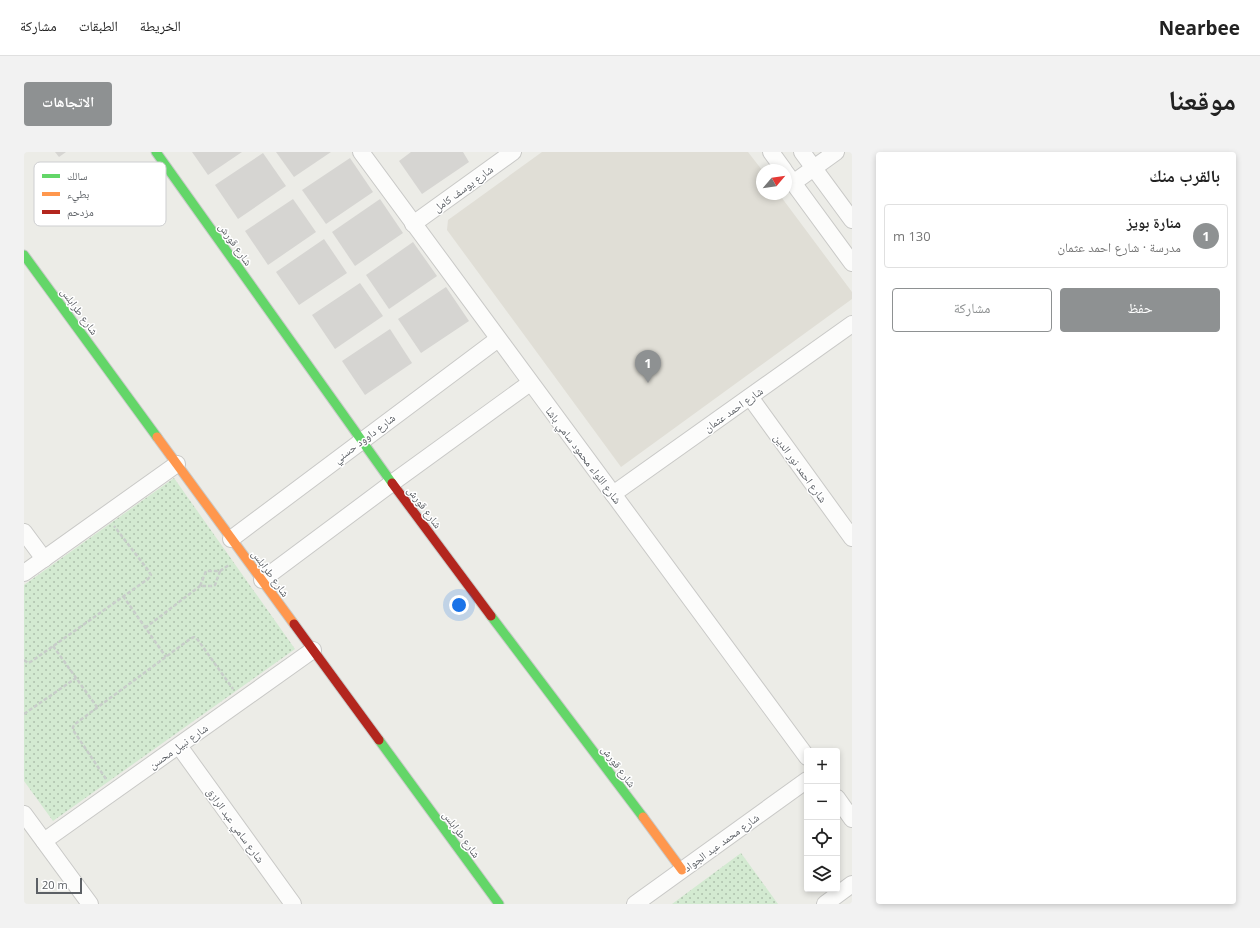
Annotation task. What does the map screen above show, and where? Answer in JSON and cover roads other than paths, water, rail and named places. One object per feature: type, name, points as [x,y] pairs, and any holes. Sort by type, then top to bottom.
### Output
[{"type":"street","name":"شارع قورش","points":[[156,152],[163,162]]},
{"type":"street","name":"شارع اللواء محمود سامي باشا","points":[[361,152],[804,753]]},
{"type":"street","name":"شارع يوسف كامل","points":[[413,224],[514,152]]},
{"type":"street","points":[[771,152],[780,164]]},
{"type":"street","points":[[802,152],[852,220]]},
{"type":"street","points":[[792,177],[814,168],[836,152]]},
{"type":"street","name":"شارع قورش","points":[[166,166],[392,483],[682,870]]},
{"type":"street","points":[[792,181],[852,263]]},
{"type":"street","name":"شارع طرابلس","points":[[24,255],[498,904]]},
{"type":"street","name":"شارع احمد عثمان","points":[[613,494],[852,324]]},
{"type":"street","name":"شارع داوود حسني","points":[[231,539],[361,440],[498,339]]},
{"type":"street","points":[[262,580],[530,383]]},
{"type":"street","name":"شارع احمد نور الدين","points":[[750,397],[852,538]]},
{"type":"street","points":[[24,573],[176,464]]},
{"type":"street","points":[[24,532],[44,559]]},
{"type":"street","name":"شارع نبيل محسن","points":[[44,841],[313,650]]},
{"type":"street","name":"شارع سامي عبد الرازق","points":[[178,746],[293,904]]},
{"type":"street","name":"شارع محمد عبد الجواد","points":[[635,904],[804,782]]},
{"type":"street","points":[[840,802],[852,819]]},
{"type":"street","points":[[24,814],[90,904]]},
{"type":"street","points":[[825,904],[852,884]]},
{"type":"place","name":"منارة بويز","points":[[648,383]]}]
